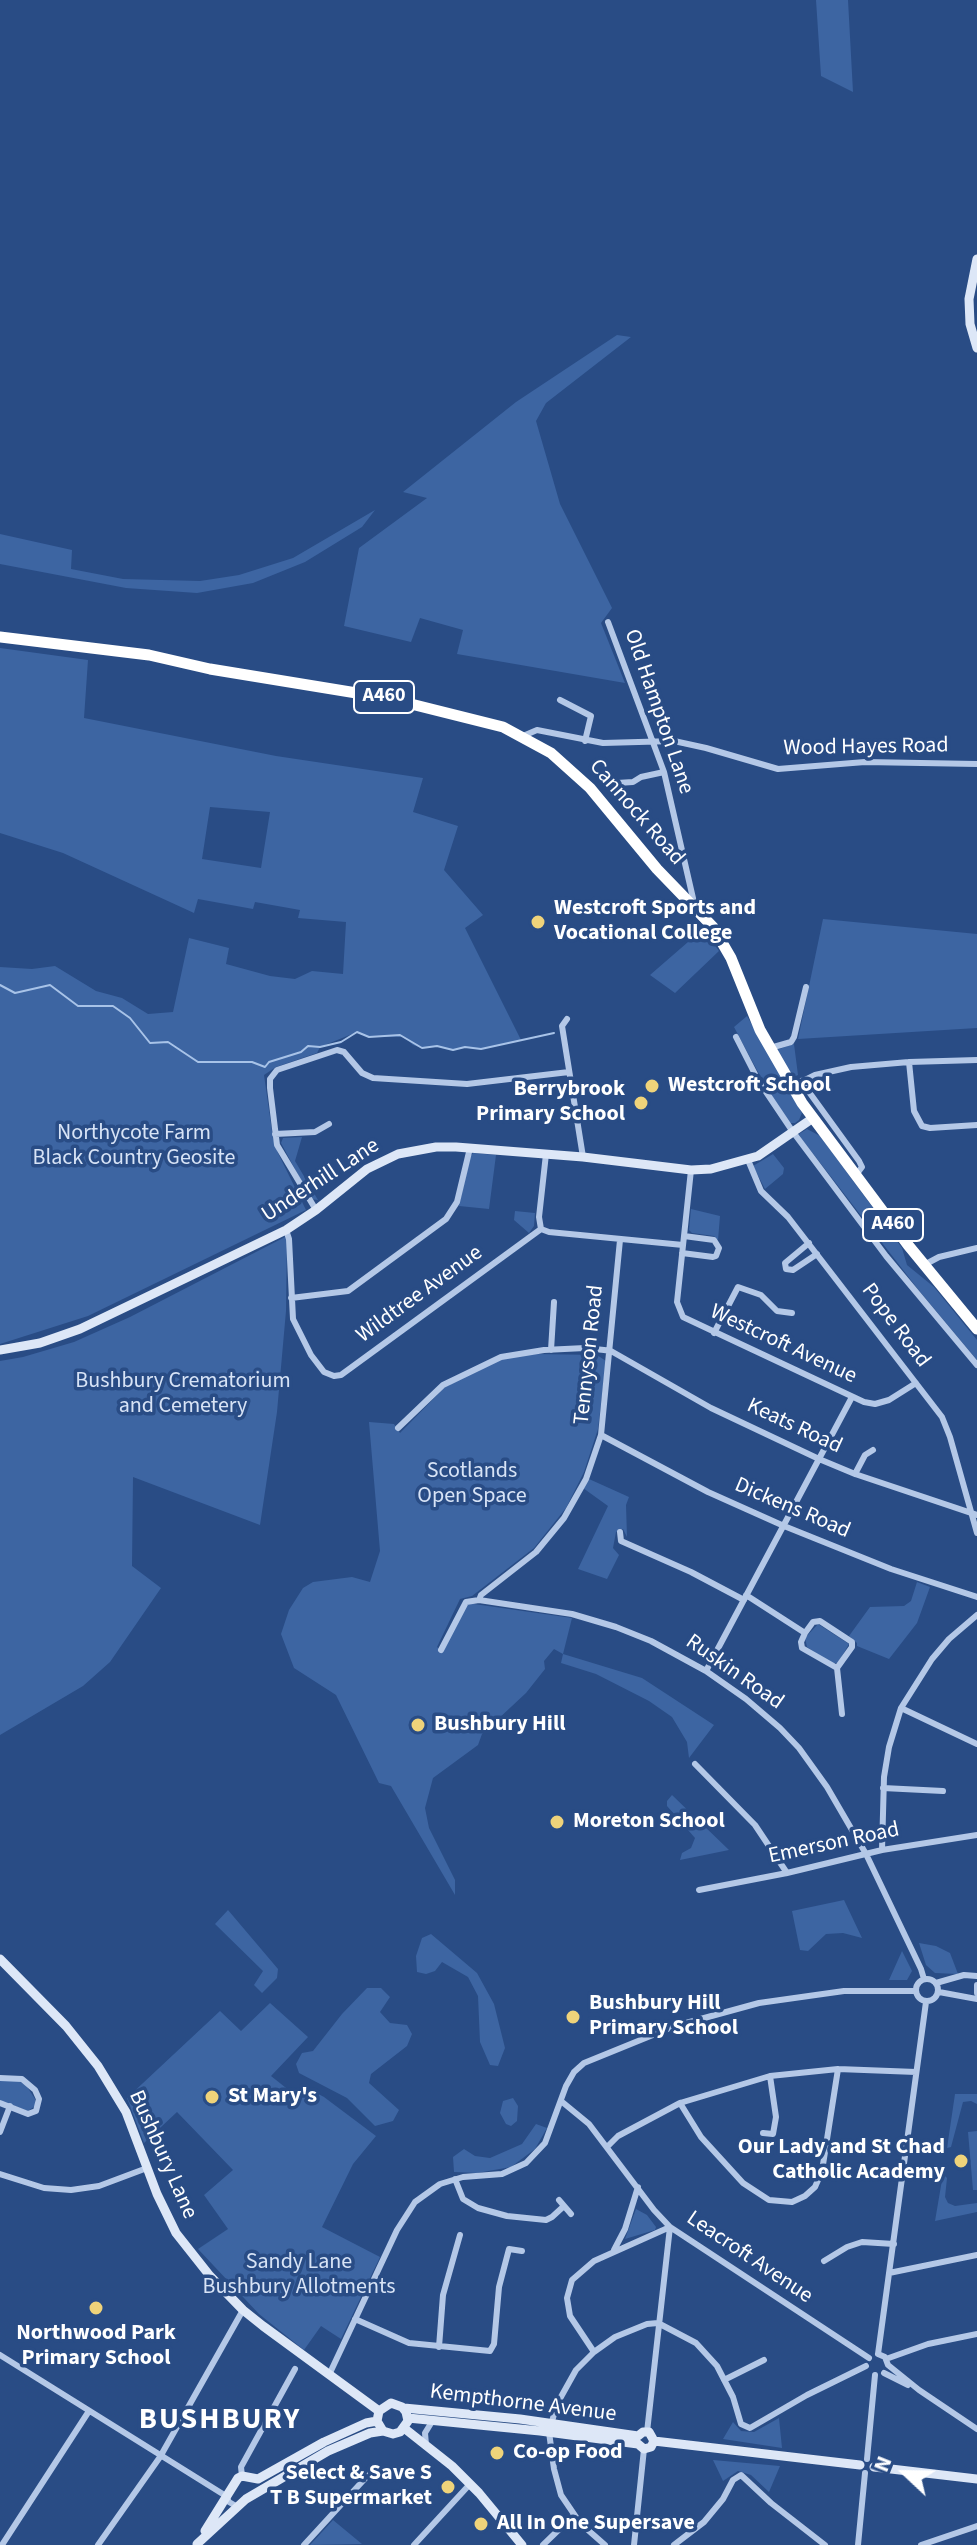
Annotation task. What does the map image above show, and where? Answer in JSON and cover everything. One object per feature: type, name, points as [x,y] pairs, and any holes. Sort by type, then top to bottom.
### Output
[{"type":"highway","name":"Cannock Road","points":[[0,637],[129,652],[222,671],[361,693],[472,718],[523,736],[563,762],[590,788],[657,869],[713,927],[731,958],[770,1048],[796,1084],[813,1118],[923,1265],[977,1329]]},
{"type":"street","points":[[977,259],[969,311],[977,348]]},
{"type":"street","name":"Old Hampton Lane","points":[[608,622],[664,772],[695,907]]},
{"type":"street","points":[[560,700],[591,716],[585,741]]},
{"type":"street","name":"Wood Hayes Road","points":[[523,736],[537,730],[585,741],[654,740],[706,748],[778,769],[865,762],[977,764]]},
{"type":"street","points":[[617,792],[617,783],[633,782],[664,772]]},
{"type":"street","points":[[770,1048],[791,1042],[794,1037],[806,987]]},
{"type":"street","points":[[567,1019],[562,1026],[583,1157]]},
{"type":"street","points":[[736,1037],[758,1080],[793,1132],[886,1256],[977,1365]]},
{"type":"street","points":[[316,1210],[280,1152],[270,1088],[272,1075],[277,1070],[337,1050],[344,1052],[362,1073],[373,1078],[467,1084],[569,1072]]},
{"type":"street","points":[[856,1175],[862,1167],[859,1161],[796,1084],[815,1075],[851,1067],[977,1060]]},
{"type":"street","points":[[909,1062],[914,1111],[922,1126],[977,1125]]},
{"type":"street","name":"Underhill Lane","points":[[0,1350],[40,1343],[80,1329],[286,1230],[367,1169],[388,1157],[436,1147],[470,1148],[691,1170],[727,1167],[748,1160],[813,1118]]},
{"type":"street","points":[[275,1134],[315,1132],[329,1124]]},
{"type":"street","points":[[291,1298],[348,1291],[446,1219],[457,1202],[470,1148]]},
{"type":"street","points":[[546,1154],[539,1217],[541,1229],[716,1256],[719,1248],[714,1240],[684,1236]]},
{"type":"street","name":"Pope Road","points":[[748,1160],[761,1191],[809,1243],[942,1417],[977,1533]]},
{"type":"street","name":"Westcroft Avenue","points":[[691,1170],[678,1308],[687,1320],[852,1397],[875,1404],[900,1396],[916,1383]]},
{"type":"street","name":"Wildtree Avenue","points":[[286,1230],[293,1319],[311,1355],[324,1372],[341,1375],[541,1229]]},
{"type":"street","name":"Tennyson Road","points":[[441,1650],[466,1602],[479,1600],[481,1595],[536,1552],[564,1518],[586,1479],[601,1435],[620,1240]]},
{"type":"street","points":[[809,1243],[785,1263],[786,1269],[793,1270],[817,1254]]},
{"type":"street","points":[[923,1265],[939,1257],[977,1248]]},
{"type":"street","points":[[714,1333],[738,1287],[761,1295],[777,1311],[792,1313]]},
{"type":"street","points":[[543,1308],[554,1306],[551,1350]]},
{"type":"street","points":[[398,1428],[443,1385],[501,1357],[585,1348],[611,1351]]},
{"type":"street","name":"Keats Road","points":[[611,1351],[711,1408],[819,1459],[974,1515]]},
{"type":"street","points":[[706,1671],[852,1397]]},
{"type":"street","name":"Dickens Road","points":[[601,1435],[708,1492],[784,1526],[891,1569],[977,1597]]},
{"type":"street","points":[[855,1474],[865,1455],[873,1450]]},
{"type":"street","points":[[966,1489],[977,1488]]},
{"type":"street","points":[[616,1550],[621,1541],[620,1532]]},
{"type":"street","points":[[621,1541],[745,1598],[805,1633]]},
{"type":"street","name":"Ruskin Road","points":[[479,1600],[572,1614],[616,1627],[665,1648],[746,1699],[799,1748],[827,1787],[866,1854],[924,1979]]},
{"type":"street","points":[[882,1850],[883,1788],[889,1747],[901,1708],[932,1659],[949,1639],[977,1615]]},
{"type":"street","points":[[837,1668],[802,1648],[801,1642],[813,1622],[820,1621],[852,1642],[852,1647],[837,1668],[842,1714]]},
{"type":"street","points":[[901,1708],[977,1744]]},
{"type":"street","points":[[695,1764],[755,1825],[787,1873]]},
{"type":"street","points":[[883,1788],[943,1791]]},
{"type":"street","name":"Emerson Road","points":[[699,1890],[882,1850],[977,1835]]},
{"type":"street","name":"Bushbury Lane","points":[[2,1965],[66,2026],[98,2066],[126,2112],[176,2233],[210,2276],[243,2310],[378,2416]]},
{"type":"street","points":[[936,1983],[964,1975],[977,1976]]},
{"type":"street","points":[[924,1979],[931,1979],[939,1992],[936,1998],[926,2002],[919,1998],[916,1991],[924,1979]]},
{"type":"street","points":[[939,1992],[977,1996],[977,1985]]},
{"type":"street","points":[[329,2375],[410,2209],[428,2191],[455,2179],[502,2174],[526,2163],[545,2143],[570,2078],[584,2063],[675,2026],[718,2013],[799,1996],[855,1990],[916,1991]]},
{"type":"street","points":[[605,2545],[574,2515],[561,2495],[550,2428],[562,2392],[576,2370],[615,2337],[658,2323],[696,2343],[709,2355],[724,2380],[741,2424],[753,2427],[878,2354],[926,2002]]},
{"type":"street","points":[[607,2147],[618,2136],[680,2103],[770,2076],[838,2069],[916,2072]]},
{"type":"street","points":[[680,2103],[701,2137],[743,2183],[769,2200],[792,2202],[815,2187],[822,2171],[838,2069]]},
{"type":"street","points":[[770,2076],[776,2110],[770,2145]]},
{"type":"street","points":[[0,2078],[22,2079],[35,2090],[39,2105],[33,2113],[0,2103]]},
{"type":"street","name":"Leacroft Avenue","points":[[561,2101],[589,2124],[670,2227],[868,2362]]},
{"type":"street","points":[[0,2132],[10,2106]]},
{"type":"street","points":[[763,2133],[773,2134]]},
{"type":"street","points":[[0,2174],[44,2188],[71,2190],[99,2186],[147,2168]]},
{"type":"street","points":[[455,2179],[463,2199],[478,2208],[507,2216],[546,2220],[562,2203],[571,2214]]},
{"type":"street","points":[[614,2250],[625,2229],[638,2187]]},
{"type":"street","points":[[507,2216],[509,2207]]},
{"type":"street","points":[[594,2352],[570,2316],[568,2288],[572,2280],[585,2266],[614,2250],[670,2227],[642,2440],[634,2545]]},
{"type":"street","points":[[439,2347],[443,2295],[460,2235]]},
{"type":"street","points":[[824,2261],[862,2242],[894,2244]]},
{"type":"street","points":[[355,2319],[409,2343],[488,2351],[492,2349],[499,2287],[509,2249],[522,2251]]},
{"type":"street","points":[[889,2273],[977,2255]]},
{"type":"street","points":[[98,2545],[160,2457],[243,2310]]},
{"type":"street","points":[[887,2362],[928,2344],[977,2334]]},
{"type":"street","points":[[878,2354],[919,2390],[977,2429]]},
{"type":"street","points":[[0,2355],[226,2496],[236,2506]]},
{"type":"street","points":[[724,2380],[764,2360]]},
{"type":"street","points":[[868,2362],[869,2371],[875,2375],[884,2373],[919,2390]]},
{"type":"street","points":[[884,2373],[887,2362]]},
{"type":"street","points":[[256,2492],[241,2467],[295,2369]]},
{"type":"street","points":[[858,2545],[875,2375]]},
{"type":"street","points":[[197,2545],[235,2481],[265,2476],[324,2442],[366,2423],[391,2403],[426,2445],[470,2484],[522,2545]]},
{"type":"street","points":[[2,2545],[89,2411]]},
{"type":"street","points":[[378,2416],[383,2431]]},
{"type":"street","points":[[197,2545],[236,2506],[256,2492],[328,2451],[370,2433],[383,2431],[393,2434],[405,2418]]},
{"type":"street","name":"Kempthorne Avenue","points":[[405,2418],[550,2428],[642,2440]]},
{"type":"street","name":"Kempthorne Avenue","points":[[405,2418],[550,2428]]},
{"type":"street","points":[[426,2445],[425,2433],[433,2420]]},
{"type":"street","points":[[642,2440],[653,2436],[654,2441],[977,2479]]},
{"type":"street","points":[[304,2545],[371,2472]]},
{"type":"street","points":[[674,2545],[704,2522],[738,2476],[747,2479],[771,2503],[825,2545]]},
{"type":"street","points":[[414,2545],[470,2484]]},
{"type":"street","points":[[543,2545],[574,2515]]},
{"type":"street","points":[[921,2545],[977,2526]]},
{"type":"green space","points":[[816,0],[848,0],[853,92],[821,76]]},
{"type":"green space","points":[[617,335],[631,337],[546,403],[536,421],[560,504],[612,608],[601,623],[625,683],[457,654],[463,630],[420,618],[411,642],[344,626],[359,548],[427,498],[403,492],[516,402]]},
{"type":"green space","points":[[375,510],[362,527],[305,562],[253,583],[197,593],[126,588],[0,564],[0,534],[72,550],[71,569],[123,579],[200,581],[239,575],[293,558]]},
{"type":"green space","name":"Northycote Farm Black Country Geosite","points":[[0,648],[88,660],[84,718],[276,756],[423,778],[413,812],[458,826],[444,870],[483,915],[465,928],[521,1040],[481,1049],[465,1047],[453,1050],[437,1046],[422,1048],[404,1037],[370,1037],[357,1032],[320,1047],[317,1053],[276,1067],[264,1075],[273,1138],[306,1210],[88,1316],[0,1344],[0,967],[32,969],[55,966],[96,991],[122,998],[148,1014],[173,1012],[189,938],[229,948],[226,964],[295,979],[312,971],[343,974],[346,922],[298,918],[300,910],[255,902],[253,909],[198,899],[194,913],[63,853],[0,833]],"holes":[[[210,807],[270,812],[261,868],[202,859]]]},
{"type":"green space","points":[[823,919],[977,934],[977,1028],[798,1039]]},
{"type":"green space","points":[[703,929],[719,951],[675,993],[650,975]]},
{"type":"green space","points":[[747,1016],[802,1113],[795,1123],[790,1123],[767,1089],[734,1027]]},
{"type":"green space","points":[[794,1044],[798,1075],[791,1078],[776,1050]]},
{"type":"green space","points":[[807,1129],[820,1136],[868,1201],[902,1248],[907,1265],[934,1287],[977,1340],[977,1360],[801,1138],[799,1134]]},
{"type":"green space","points":[[302,1137],[295,1161],[318,1200],[311,1199],[281,1143],[283,1138]]},
{"type":"green space","points":[[473,1153],[496,1155],[489,1209],[459,1206]]},
{"type":"green space","points":[[773,1154],[784,1168],[783,1174],[765,1189],[753,1166]]},
{"type":"green space","points":[[691,1209],[720,1216],[718,1240],[714,1236],[689,1230]]},
{"type":"green space","points":[[515,1211],[535,1213],[534,1226],[529,1233],[514,1220]]},
{"type":"green space","name":"Bushbury Crematorium and Cemetery","points":[[287,1236],[286,1311],[277,1412],[260,1525],[133,1477],[132,1566],[161,1588],[110,1662],[83,1686],[0,1735],[0,1361],[74,1342],[130,1317]]},
{"type":"green space","name":"Scotlands Open Space","points":[[535,1354],[597,1355],[606,1361],[598,1429],[584,1472],[566,1508],[534,1548],[472,1596],[460,1599],[437,1647],[442,1651],[467,1603],[572,1618],[563,1654],[554,1649],[544,1661],[545,1669],[526,1693],[482,1734],[478,1745],[433,1778],[425,1808],[429,1828],[455,1880],[455,1895],[391,1786],[379,1783],[336,1695],[294,1668],[281,1634],[289,1610],[303,1588],[313,1582],[352,1577],[370,1582],[380,1551],[369,1422],[394,1424],[400,1433],[445,1387],[501,1358]]},
{"type":"green space","points":[[589,1479],[629,1497],[626,1505],[627,1537],[623,1529],[616,1532],[613,1548],[619,1555],[607,1579],[578,1569],[608,1506],[583,1488]]},
{"type":"green space","points":[[917,1582],[930,1587],[917,1623],[889,1659],[857,1646],[849,1636],[870,1607],[904,1606],[911,1601]]},
{"type":"green space","points":[[818,1624],[849,1644],[838,1663],[831,1663],[807,1647],[805,1638]]},
{"type":"green space","points":[[563,1654],[642,1678],[714,1725],[689,1758],[687,1742],[672,1717],[649,1701],[596,1674],[561,1663]]},
{"type":"green space","points":[[672,1795],[729,1850],[680,1860],[695,1838],[667,1806]]},
{"type":"green space","points":[[844,1900],[862,1938],[843,1933],[826,1934],[808,1951],[800,1950],[792,1911]]},
{"type":"green space","points":[[228,1910],[278,1969],[277,1978],[262,1993],[254,1985],[263,1971],[215,1924]]},
{"type":"green space","points":[[431,1934],[477,1973],[494,2004],[505,2048],[498,2066],[490,2065],[480,2042],[478,1996],[468,1977],[442,1962],[435,1971],[426,1974],[417,1972],[416,1956],[422,1938]]},
{"type":"green space","points":[[919,1943],[950,1953],[958,1974],[935,1973],[926,1965]]},
{"type":"green space","points":[[902,1951],[912,1971],[907,1980],[889,1980]]},
{"type":"green space","points":[[367,1988],[381,1988],[390,1997],[380,2012],[390,2023],[407,2025],[412,2034],[407,2046],[371,2074],[369,2083],[399,2110],[393,2121],[375,2126],[347,2098],[299,2073],[296,2064],[302,2053],[313,2051]]},
{"type":"green space","name":"Sandy Lane Bushbury Allotments","points":[[270,2003],[308,2037],[271,2076],[300,2099],[309,2089],[324,2097],[376,2136],[353,2164],[322,2227],[380,2257],[341,2339],[321,2326],[304,2350],[259,2314],[198,2249],[228,2229],[204,2195],[233,2170],[177,2112],[144,2143],[127,2098],[220,2011],[241,2031]]},
{"type":"green space","points":[[0,2080],[17,2080],[26,2085],[35,2099],[35,2106],[28,2111],[0,2100]]},
{"type":"green space","points":[[955,2094],[977,2094],[977,2104],[963,2102],[951,2147],[947,2148]]},
{"type":"green space","points":[[513,2098],[518,2106],[517,2121],[511,2126],[506,2124],[500,2113],[503,2101]]},
{"type":"green space","points":[[536,2124],[547,2128],[535,2149],[511,2167],[477,2173],[454,2172],[453,2157],[464,2149],[475,2156],[490,2158],[522,2144]]},
{"type":"green space","points":[[977,2131],[977,2190],[973,2190],[968,2132]]},
{"type":"green space","points":[[943,2174],[947,2178],[945,2197],[948,2203],[955,2206],[977,2203],[977,2212],[935,2221]]},
{"type":"green space","points":[[636,2209],[647,2215],[655,2230],[625,2239]]},
{"type":"green space","points":[[779,2418],[782,2448],[723,2439],[733,2422],[741,2431],[754,2432]]},
{"type":"green space","points":[[713,2460],[780,2466],[769,2492],[751,2475],[738,2471],[723,2481]]},
{"type":"green space","points":[[333,2520],[362,2544],[310,2545]]},
{"type":"waterway","points":[[0,985],[15,993],[50,985],[78,1006],[113,1006],[130,1018],[150,1043],[168,1042],[198,1062],[252,1062],[265,1067],[269,1062],[301,1052],[308,1046],[320,1047],[341,1042],[357,1032],[369,1037],[400,1035],[422,1048],[437,1046],[453,1050],[465,1047],[481,1049],[554,1033]]},
{"type":"place","name":"Westcroft Sports and Vocational College","points":[[538,922]]},
{"type":"place","name":"Westcroft School","points":[[652,1086]]},
{"type":"place","name":"Berrybrook Primary School","points":[[641,1103]]},
{"type":"place","name":"Bushbury Hill","points":[[418,1725]]},
{"type":"place","name":"Moreton School","points":[[557,1822]]},
{"type":"place","name":"Bushbury Hill Primary School","points":[[573,2017]]},
{"type":"place","name":"St Mary's","points":[[212,2097]]},
{"type":"place","name":"Our Lady and St Chad Catholic Academy","points":[[961,2161]]},
{"type":"place","name":"Northwood Park Primary School","points":[[96,2308]]},
{"type":"place","name":"Co-op Food","points":[[497,2453]]},
{"type":"place","name":"Select & Save S T B Supermarket","points":[[448,2487]]},
{"type":"place","name":"All In One Supersave","points":[[481,2524]]},
{"type":"district","name":"BUSHBURY","points":[[220,2421]]}]
